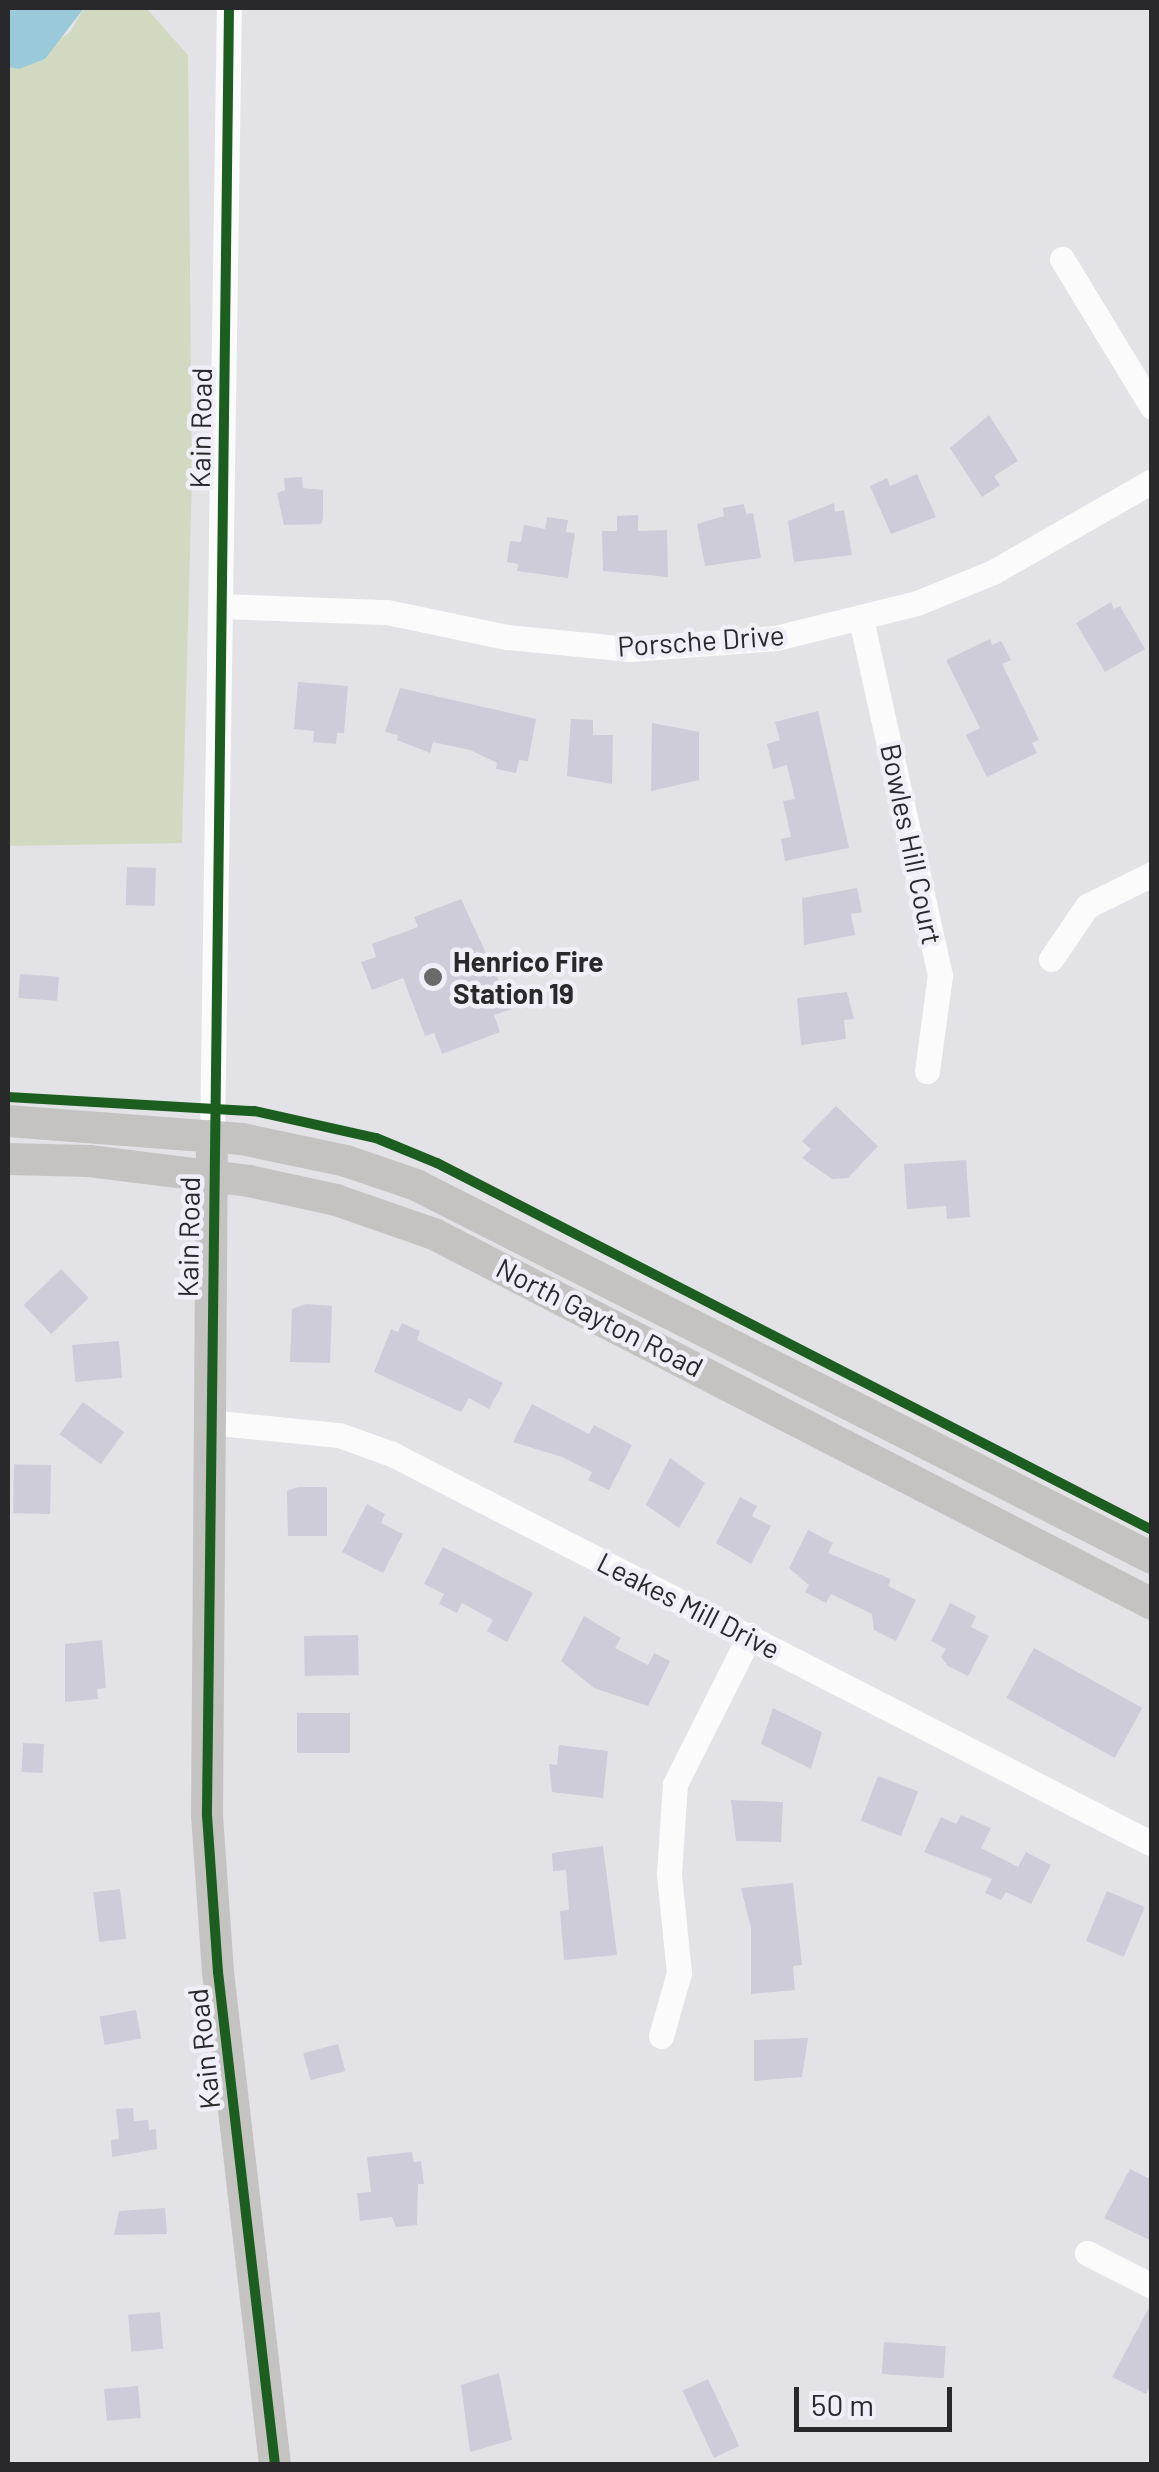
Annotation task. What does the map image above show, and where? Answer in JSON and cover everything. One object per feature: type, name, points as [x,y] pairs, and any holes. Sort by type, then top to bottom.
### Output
[{"type":"main road","name":"North Gayton Road","points":[[8,1121],[212,1136],[346,1161],[487,1217],[1152,1558]]},
{"type":"main road","name":"Kain Road","points":[[212,1136],[208,1422],[210,1883],[275,2464]]},
{"type":"main road","name":"North Gayton Road","points":[[8,1159],[212,1175],[336,1200],[434,1234],[1152,1604]]},
{"type":"street","name":"Kain Road","points":[[212,1136],[229,8]]},
{"type":"street","points":[[1062,259],[1152,407]]},
{"type":"street","name":"Porsche Drive","points":[[220,606],[388,612],[507,636],[630,649],[776,638],[861,619],[992,572],[1152,481]]},
{"type":"street","name":"Bowles Hill Court","points":[[861,619],[940,974],[927,1071]]},
{"type":"street","points":[[1051,959],[1088,906],[1152,874]]},
{"type":"street","name":"Leakes Mill Drive","points":[[208,1422],[340,1436],[392,1454],[1152,1844]]},
{"type":"street","points":[[661,2036],[679,1972],[669,1874],[676,1784],[750,1636]]},
{"type":"street","points":[[1087,2253],[1152,2286]]},
{"type":"green space","points":[[84,8],[146,8],[188,55],[192,480],[182,843],[8,846],[8,67],[19,69],[70,32]]},
{"type":"water","points":[[8,8],[84,8],[45,59],[19,69],[8,67]]},
{"type":"building","points":[[989,415],[1018,461],[994,476],[1000,485],[982,497],[950,448]]},
{"type":"building","points":[[917,474],[936,517],[891,534],[870,486],[887,478],[890,486]]},
{"type":"building","points":[[302,477],[303,488],[323,490],[321,524],[284,525],[277,493],[285,490],[284,478]]},
{"type":"building","points":[[834,503],[835,512],[844,510],[852,555],[794,562],[788,521]]},
{"type":"building","points":[[744,504],[746,514],[753,513],[761,558],[705,566],[697,524],[724,516],[723,508]]},
{"type":"building","points":[[638,515],[638,531],[667,530],[668,577],[603,571],[602,531],[617,531],[617,516]]},
{"type":"building","points":[[547,517],[568,520],[566,532],[575,533],[568,578],[517,571],[518,564],[507,562],[510,541],[521,542],[524,525],[545,529]]},
{"type":"building","points":[[1111,602],[1114,609],[1120,606],[1145,649],[1105,672],[1076,623]]},
{"type":"building","points":[[990,639],[992,645],[1001,641],[1011,660],[1002,664],[1039,740],[1032,743],[1037,753],[987,777],[966,735],[980,728],[946,660]]},
{"type":"building","points":[[298,682],[348,686],[344,733],[337,733],[336,744],[313,742],[314,731],[294,729]]},
{"type":"building","points":[[400,688],[536,719],[528,761],[519,760],[516,773],[496,769],[497,763],[470,750],[433,742],[430,753],[397,740],[398,735],[385,732]]},
{"type":"building","points":[[818,711],[849,848],[785,861],[781,839],[791,837],[783,801],[795,799],[787,765],[773,769],[767,744],[780,740],[775,722]]},
{"type":"building","points":[[571,719],[593,720],[593,735],[613,735],[612,784],[567,776]]},
{"type":"building","points":[[652,723],[699,732],[699,780],[651,791]]},
{"type":"building","points":[[127,867],[156,868],[155,906],[126,905]]},
{"type":"building","points":[[857,888],[862,912],[851,914],[855,935],[804,945],[802,898]]},
{"type":"building","name":"Henrico Fire Station 19","points":[[461,899],[512,1009],[494,1015],[500,1032],[442,1054],[434,1033],[425,1036],[403,978],[372,990],[361,962],[376,957],[372,944],[418,927],[414,917]]},
{"type":"building","points":[[20,974],[59,977],[57,1001],[18,998]]},
{"type":"building","points":[[847,992],[854,1019],[844,1020],[846,1039],[801,1045],[797,998]]},
{"type":"building","points":[[836,1106],[878,1146],[848,1178],[832,1179],[802,1158],[811,1149],[802,1141]]},
{"type":"building","points":[[966,1160],[970,1217],[947,1219],[946,1206],[907,1209],[904,1164]]},
{"type":"building","points":[[61,1269],[89,1298],[51,1334],[24,1305]]},
{"type":"building","points":[[306,1304],[332,1306],[330,1363],[290,1362],[292,1309]]},
{"type":"building","points":[[402,1323],[420,1331],[417,1340],[503,1383],[489,1409],[469,1398],[461,1412],[374,1372],[391,1329],[398,1332]]},
{"type":"building","points":[[119,1341],[122,1378],[75,1382],[72,1345]]},
{"type":"building","points":[[83,1402],[124,1432],[101,1464],[59,1434]]},
{"type":"building","points":[[532,1404],[589,1434],[594,1425],[632,1445],[609,1490],[588,1480],[592,1472],[562,1457],[513,1442]]},
{"type":"building","points":[[670,1458],[705,1483],[679,1528],[646,1505]]},
{"type":"building","points":[[14,1464],[51,1465],[50,1514],[13,1513]]},
{"type":"building","points":[[327,1487],[327,1536],[288,1536],[287,1491]]},
{"type":"building","points":[[740,1497],[757,1506],[752,1516],[771,1526],[751,1564],[716,1543]]},
{"type":"building","points":[[367,1504],[385,1514],[381,1523],[403,1534],[383,1573],[342,1552]]},
{"type":"building","points":[[808,1530],[833,1543],[828,1553],[891,1579],[888,1586],[916,1600],[896,1641],[874,1630],[872,1614],[831,1594],[826,1603],[805,1592],[809,1585],[789,1568]]},
{"type":"building","points":[[443,1547],[533,1593],[507,1642],[487,1631],[493,1620],[462,1603],[457,1613],[439,1604],[444,1594],[424,1584]]},
{"type":"building","points":[[950,1603],[976,1616],[971,1627],[989,1636],[968,1676],[948,1666],[941,1657],[946,1649],[931,1641]]},
{"type":"building","points":[[584,1616],[621,1638],[615,1648],[648,1665],[654,1653],[670,1661],[648,1706],[594,1688],[561,1661]]},
{"type":"building","points":[[358,1635],[359,1675],[305,1676],[304,1636]]},
{"type":"building","points":[[102,1640],[106,1688],[97,1689],[98,1699],[65,1702],[65,1644]]},
{"type":"building","points":[[1034,1648],[1142,1708],[1115,1758],[1006,1698]]},
{"type":"building","points":[[773,1708],[822,1732],[811,1769],[761,1744]]},
{"type":"building","points":[[297,1713],[350,1713],[350,1753],[297,1753]]},
{"type":"building","points":[[23,1743],[44,1744],[42,1773],[21,1772]]},
{"type":"building","points":[[559,1745],[608,1751],[603,1798],[552,1792],[549,1764],[557,1765]]},
{"type":"building","points":[[878,1776],[918,1791],[901,1836],[861,1821]]},
{"type":"building","points":[[731,1800],[783,1802],[781,1842],[736,1841]]},
{"type":"building","points":[[961,1815],[991,1828],[981,1848],[1018,1867],[1026,1852],[1051,1865],[1031,1904],[1006,1892],[1001,1900],[985,1893],[992,1879],[924,1852],[941,1817],[956,1824]]},
{"type":"building","points":[[603,1846],[617,1955],[564,1960],[560,1911],[569,1910],[566,1870],[553,1871],[552,1853]]},
{"type":"building","points":[[793,1883],[802,1965],[793,1966],[795,1990],[751,1994],[751,1928],[741,1888]]},
{"type":"building","points":[[120,1889],[126,1939],[99,1942],[93,1892]]},
{"type":"building","points":[[1107,1891],[1145,1907],[1124,1957],[1086,1941]]},
{"type":"building","points":[[136,2010],[141,2039],[105,2045],[100,2016]]},
{"type":"building","points":[[808,2038],[802,2077],[754,2081],[754,2040]]},
{"type":"building","points":[[338,2044],[345,2071],[310,2080],[303,2053]]},
{"type":"building","points":[[133,2108],[134,2121],[148,2120],[149,2130],[156,2129],[157,2149],[112,2157],[111,2140],[119,2139],[116,2109]]},
{"type":"building","points":[[412,2152],[414,2162],[421,2161],[424,2184],[418,2184],[417,2225],[396,2227],[392,2217],[360,2221],[357,2193],[371,2192],[367,2157]]},
{"type":"building","points":[[1130,2169],[1152,2180],[1152,2241],[1104,2218]]},
{"type":"building","points":[[165,2208],[167,2234],[114,2235],[119,2211]]},
{"type":"building","points":[[1152,2302],[1152,2383],[1146,2394],[1112,2377]]},
{"type":"building","points":[[160,2312],[163,2349],[131,2352],[128,2315]]},
{"type":"building","points":[[884,2342],[946,2346],[944,2378],[882,2374]]},
{"type":"building","points":[[499,2373],[512,2440],[470,2452],[461,2385]]},
{"type":"building","points":[[708,2379],[739,2446],[714,2458],[683,2391]]},
{"type":"building","points":[[138,2386],[141,2418],[107,2421],[104,2389]]},
{"type":"cycle path","points":[[229,8],[207,1815],[218,1972],[275,2464]]},
{"type":"cycle path","points":[[8,1097],[254,1111],[376,1138],[437,1163],[1152,1530]]},
{"type":"place","name":"Henrico Fire Station 19","points":[[433,977]]}]
